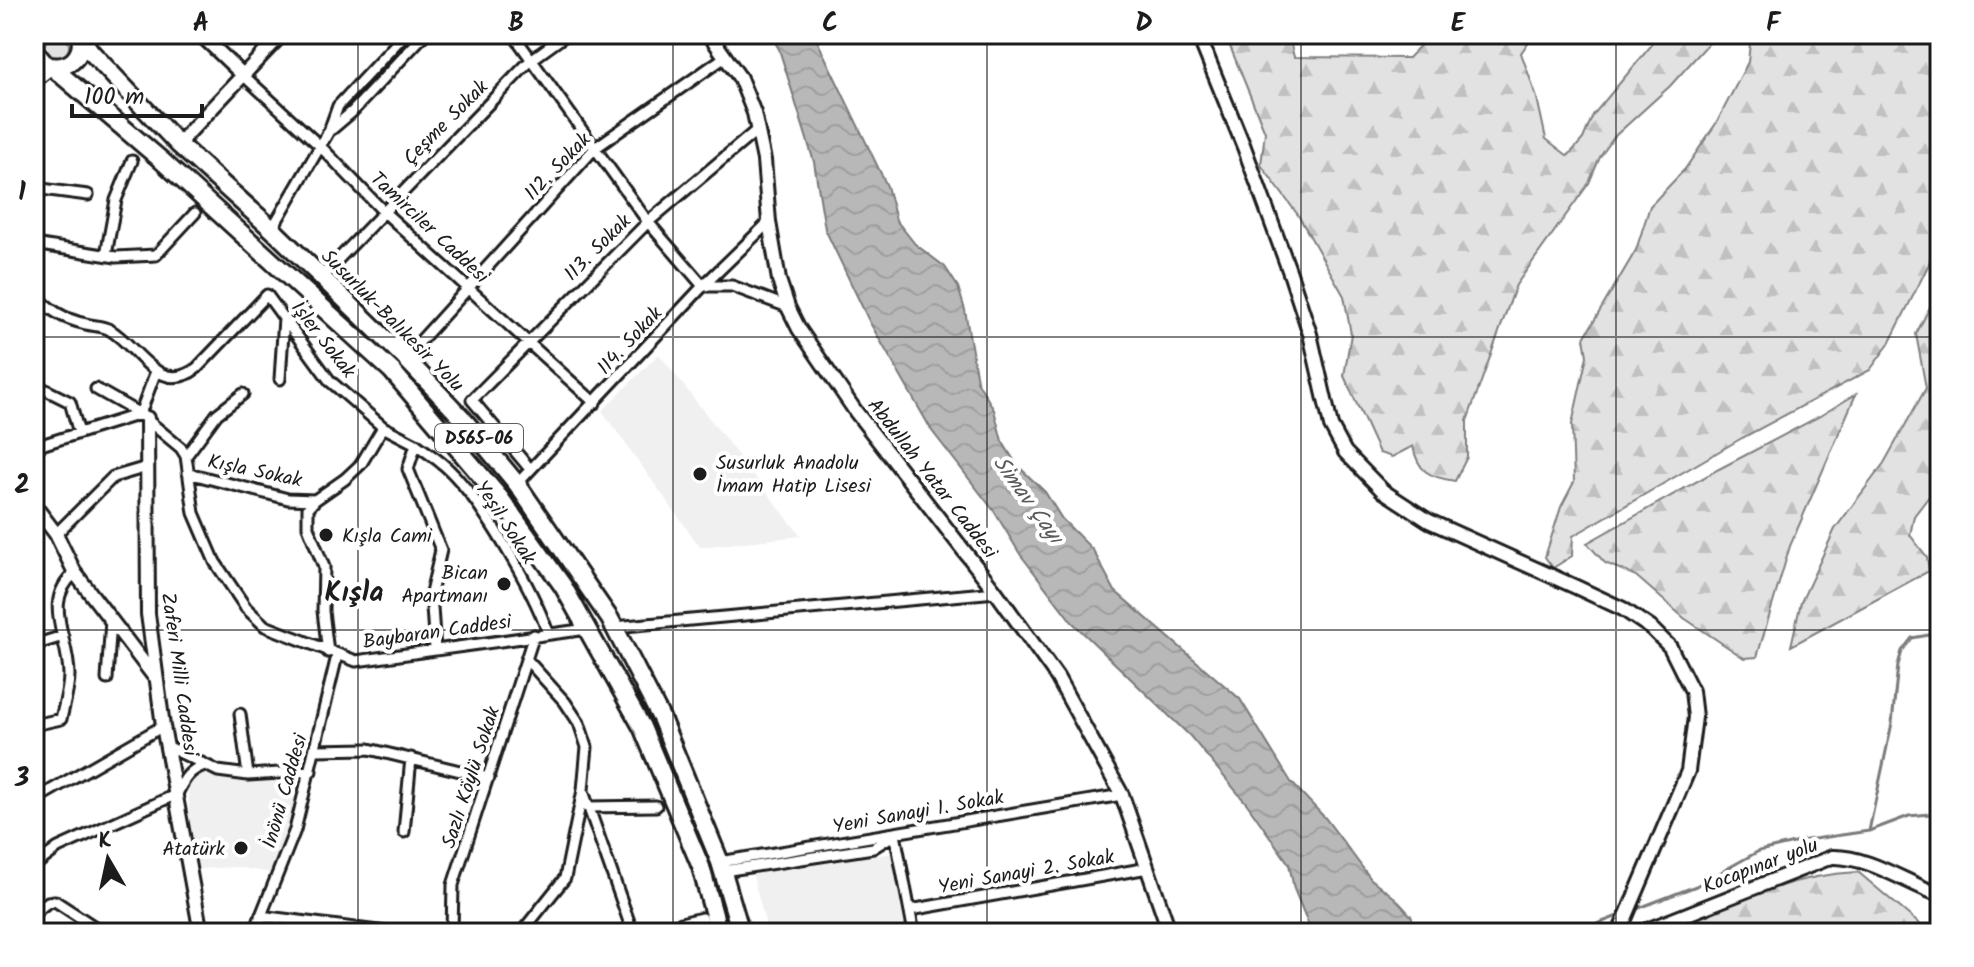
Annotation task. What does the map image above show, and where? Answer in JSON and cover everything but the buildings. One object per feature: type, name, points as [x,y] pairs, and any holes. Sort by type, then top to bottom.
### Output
[{"type":"highway","name":"Susurluk-Balıkesir Yolu","points":[[52,67],[63,67],[77,58],[81,51],[81,36]]},
{"type":"highway","name":"Susurluk-Balıkesir Yolu","points":[[81,36],[94,56],[178,144],[322,276],[405,358],[463,419],[517,484],[614,627],[661,718],[722,867],[741,933]]},
{"type":"highway","name":"Susurluk-Balıkesir Yolu","points":[[34,51],[41,61],[160,159],[392,371],[500,498],[563,586],[642,727],[701,867],[719,933]]},
{"type":"street","points":[[200,34],[243,75]]},
{"type":"street","points":[[178,144],[282,34]]},
{"type":"street","points":[[272,229],[329,131],[338,106],[405,34]]},
{"type":"street","points":[[329,131],[352,112],[425,34]]},
{"type":"street","points":[[513,34],[648,222],[703,286],[732,286],[788,307]]},
{"type":"street","name":"Çeşme Sokak","points":[[322,276],[531,60],[567,34]]},
{"type":"street","name":"Abdullah Yatar Caddesi","points":[[709,34],[740,78],[757,130],[764,160],[769,222],[779,280],[799,329],[856,412],[996,592],[1057,677],[1122,795],[1170,933]]},
{"type":"street","points":[[1198,34],[1290,273],[1310,334],[1331,426],[1345,452],[1383,491],[1429,521],[1623,609],[1651,628],[1670,647],[1692,691],[1695,717],[1688,771],[1640,887],[1629,931]]},
{"type":"street","name":"112. Sokak","points":[[405,358],[595,148],[725,57]]},
{"type":"street","points":[[34,81],[52,67]]},
{"type":"street","name":"Tamirciler Caddesi","points":[[243,75],[320,146],[383,211],[595,403]]},
{"type":"street","name":"113. Sokak","points":[[530,469],[472,400],[648,222],[757,130]]},
{"type":"street","points":[[106,255],[116,200],[132,161]]},
{"type":"street","points":[[34,188],[88,195]]},
{"type":"street","points":[[34,244],[106,255],[156,255],[195,213]]},
{"type":"street","name":"114. Sokak","points":[[517,484],[703,286],[769,222]]},
{"type":"street","points":[[34,293],[55,314],[109,329],[156,371],[144,416]]},
{"type":"street","name":"İşler Sokak","points":[[156,371],[175,377],[187,376],[267,295],[330,381],[383,427],[416,444]]},
{"type":"street","points":[[280,379],[284,318]]},
{"type":"street","points":[[34,384],[70,402],[79,433]]},
{"type":"street","points":[[96,389],[144,416],[186,456],[217,414],[243,394]]},
{"type":"street","points":[[36,444],[144,416]]},
{"type":"street","name":"Zaferi Milli Caddesi","points":[[144,416],[148,614],[163,726],[201,933]]},
{"type":"street","points":[[333,654],[323,611],[324,567],[308,527],[308,508],[361,464],[383,427]]},
{"type":"street","points":[[416,444],[408,469],[441,550],[431,593],[435,650]]},
{"type":"street","name":"Yeşil Sokak","points":[[416,444],[447,468],[487,519],[540,609],[548,633]]},
{"type":"street","name":"Baybaran Caddesi","points":[[186,456],[194,513],[215,562],[246,608],[265,626],[356,661],[588,628]]},
{"type":"street","points":[[56,534],[113,477],[147,467]]},
{"type":"street","name":"Kışla Sokak","points":[[188,473],[288,499],[315,500]]},
{"type":"street","points":[[34,505],[56,534],[75,573],[155,677]]},
{"type":"street","points":[[34,725],[61,719],[69,678],[68,656],[56,600],[63,583],[75,573]]},
{"type":"street","points":[[614,627],[996,592]]},
{"type":"street","points":[[107,679],[111,620]]},
{"type":"street","name":"Sazlı Köylü Sokak","points":[[452,933],[453,885],[534,635]]},
{"type":"street","points":[[34,645],[63,636]]},
{"type":"street","name":"İnönü Caddesi","points":[[254,933],[295,830],[311,771],[333,654]]},
{"type":"street","points":[[521,933],[565,878],[583,790],[587,747],[579,723],[565,702],[528,661]]},
{"type":"street","points":[[240,714],[248,775]]},
{"type":"street","points":[[34,800],[163,726]]},
{"type":"street","points":[[167,746],[218,771],[248,775],[311,771]]},
{"type":"street","points":[[315,750],[369,749],[489,778]]},
{"type":"street","points":[[404,832],[411,758]]},
{"type":"street","points":[[34,866],[58,848],[177,794],[193,769],[205,765]]},
{"type":"street","points":[[583,790],[633,933]]},
{"type":"street","name":"Yeni Sanayi 1. Sokak","points":[[722,867],[873,848],[895,834],[1122,795]]},
{"type":"street","points":[[587,807],[656,806]]},
{"type":"street","points":[[576,827],[594,825]]},
{"type":"street","points":[[895,834],[914,933]]},
{"type":"street","name":"Kocapınar yolu","points":[[1629,931],[1832,857],[1862,861],[1940,895]]},
{"type":"street","name":"Yeni Sanayi 2. Sokak","points":[[910,910],[1148,868]]},
{"type":"street","points":[[34,913],[48,902],[55,901],[104,933]]},
{"type":"street","points":[[260,916],[394,933]]},
{"type":"street","points":[[681,923],[702,918],[706,933]]},
{"type":"shaded area","name":"Susurluk Anadolu İmam Hatip Lisesi","points":[[659,354],[801,536],[700,547],[602,411]]},
{"type":"shaded area","points":[[196,774],[264,781],[306,779],[271,873],[236,867],[196,869],[190,833],[188,782]]},
{"type":"shaded area","points":[[896,853],[910,933],[768,933],[751,869]]},
{"type":"green space","points":[[57,34],[66,37],[69,46],[66,55],[57,58],[48,55],[45,46],[48,37]]},
{"type":"green space","points":[[1225,34],[1288,34],[1294,57],[1408,58],[1431,34],[1534,34],[1521,53],[1537,98],[1546,139],[1568,156],[1583,139],[1593,115],[1650,47],[1655,34],[1717,34],[1670,86],[1615,136],[1600,157],[1589,183],[1516,285],[1467,421],[1467,457],[1455,481],[1426,472],[1418,462],[1413,446],[1392,457],[1379,453],[1344,376],[1351,334],[1344,296],[1298,215],[1261,165],[1265,132]]},
{"type":"green space","points":[[1751,34],[1940,34],[1940,216],[1929,264],[1889,344],[1870,370],[1742,438],[1573,536],[1572,556],[1553,568],[1545,557],[1561,507],[1574,482],[1572,424],[1587,356],[1584,338],[1636,250],[1650,206],[1685,169],[1717,122],[1748,62]]},
{"type":"green space","points":[[1940,288],[1940,482],[1914,516],[1910,535],[1927,557],[1929,571],[1791,646],[1801,602],[1835,529],[1884,463],[1926,388],[1916,334]]},
{"type":"green space","points":[[1856,394],[1790,546],[1757,657],[1744,658],[1684,618],[1636,576],[1605,563],[1587,543],[1820,416]]},
{"type":"green space","points":[[1858,872],[1930,933],[1671,933],[1715,911],[1785,884]]},
{"type":"water","name":"Simav Çayı","points":[[770,34],[814,34],[887,186],[896,220],[915,244],[945,267],[958,287],[977,381],[994,410],[1002,441],[1017,465],[1045,492],[1062,519],[1093,550],[1115,591],[1240,699],[1291,782],[1326,819],[1371,879],[1412,917],[1413,933],[1312,933],[1294,889],[1289,864],[1247,804],[1190,736],[1072,622],[1020,554],[994,511],[932,431],[869,321],[825,229],[814,162],[779,49]]},
{"type":"waterway","points":[[1869,831],[1892,723],[1902,651],[1912,638],[1940,633]]},
{"type":"waterway","points":[[1634,910],[1696,886],[1759,851],[1869,831],[1909,816],[1940,813]]},
{"type":"waterway","points":[[1574,933],[1623,914]]},
{"type":"place","name":"Susurluk Anadolu İmam Hatip Lisesi","points":[[700,474]]},
{"type":"place","name":"Kışla Cami","points":[[326,535]]},
{"type":"place","name":"Bican Apartmanı","points":[[504,584]]},
{"type":"place","name":"Atatürk","points":[[241,848]]},
{"type":"district","name":"Kışla","points":[[354,591]]}]
